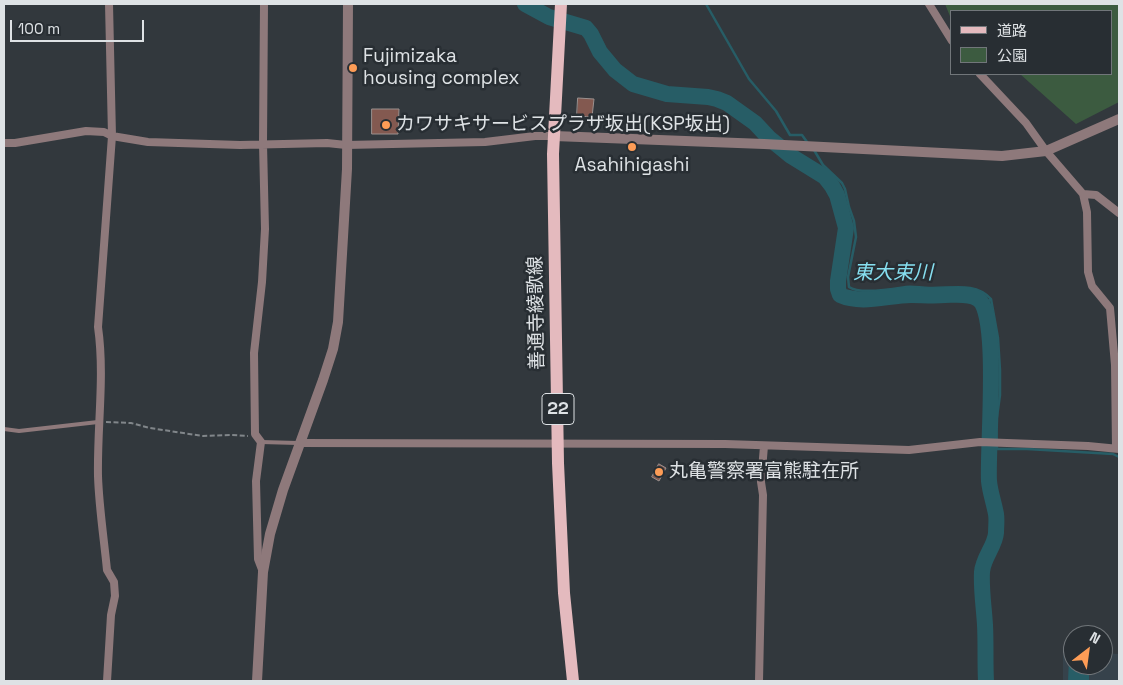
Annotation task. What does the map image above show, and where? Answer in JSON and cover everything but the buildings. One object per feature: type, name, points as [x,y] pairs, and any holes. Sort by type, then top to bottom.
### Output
[{"type":"main road","name":"善通寺綾歌線","points":[[561,6],[554,136],[558,444],[564,593],[573,681]]},
{"type":"street","points":[[107,681],[111,615],[115,596],[114,582],[107,570],[98,476],[101,422],[100,341],[98,327],[112,136],[109,4]]},
{"type":"street","points":[[264,4],[263,144],[265,229],[262,282],[254,353],[255,434],[259,440],[256,481],[258,559],[264,572]]},
{"type":"street","points":[[257,681],[264,572],[273,525],[283,490],[324,380],[338,322],[347,169],[348,4]]},
{"type":"street","points":[[929,4],[950,38]]},
{"type":"street","points":[[300,443],[764,446],[909,450],[980,442],[999,442],[1117,449],[1115,365],[1110,308],[1092,286],[1088,272],[1087,212],[1083,194],[1046,151],[1026,123],[981,75]]},
{"type":"street","points":[[4,143],[15,143],[86,131],[104,132],[112,136],[148,142],[327,143],[346,145],[485,142],[535,136],[554,136],[1002,156],[1046,151],[1119,119]]},
{"type":"street","points":[[1083,194],[1096,195],[1119,213]]},
{"type":"street","points":[[759,681],[763,495],[760,482],[764,446]]},
{"type":"lane","points":[[4,429],[19,431],[101,422]]},
{"type":"lane","points":[[259,440],[300,443]]},
{"type":"path","points":[[101,422],[127,422],[150,428],[203,436],[231,435],[259,440]]},
{"type":"shaded area","points":[[1113,654],[1119,654],[1119,681],[1063,681],[1063,675],[1113,675]]},
{"type":"green space","points":[[945,4],[1119,4],[1119,102],[1076,124],[1021,75],[1113,75],[1113,10],[950,10],[950,16]]},
{"type":"water","points":[[1068,675],[1089,675],[1089,681],[1068,681]]},
{"type":"waterway","name":"東大束川","points":[[525,4],[549,17],[586,28],[600,52],[615,70],[633,84],[667,94],[708,97],[727,103],[755,123],[769,138],[791,156],[825,177],[837,195],[846,228],[838,281],[840,295],[857,299],[903,295],[962,295],[978,299],[985,310],[989,329],[991,355],[989,481],[996,514],[994,543],[984,562],[982,572],[986,681]]},
{"type":"waterway","points":[[706,4],[749,79],[776,111],[790,135],[802,135],[807,142]]},
{"type":"waterway","points":[[814,150],[823,165],[842,183],[854,221],[856,237],[848,277],[849,287],[861,291],[909,287],[962,287],[978,290],[985,293],[991,299],[998,338],[1000,370],[1000,395],[996,424],[997,449]]},
{"type":"waterway","points":[[984,304],[991,299]]},
{"type":"waterway","points":[[988,449],[1027,449],[1113,454],[1119,457]]},
{"type":"place","name":"Fujimizaka housing complex","points":[[353,68]]},
{"type":"place","name":"カワサキサービスプラザ坂出(KSP坂出)","points":[[386,125]]},
{"type":"place","name":"Asahihigashi","points":[[632,147]]},
{"type":"place","name":"丸亀警察署富熊駐在所","points":[[659,472]]}]
